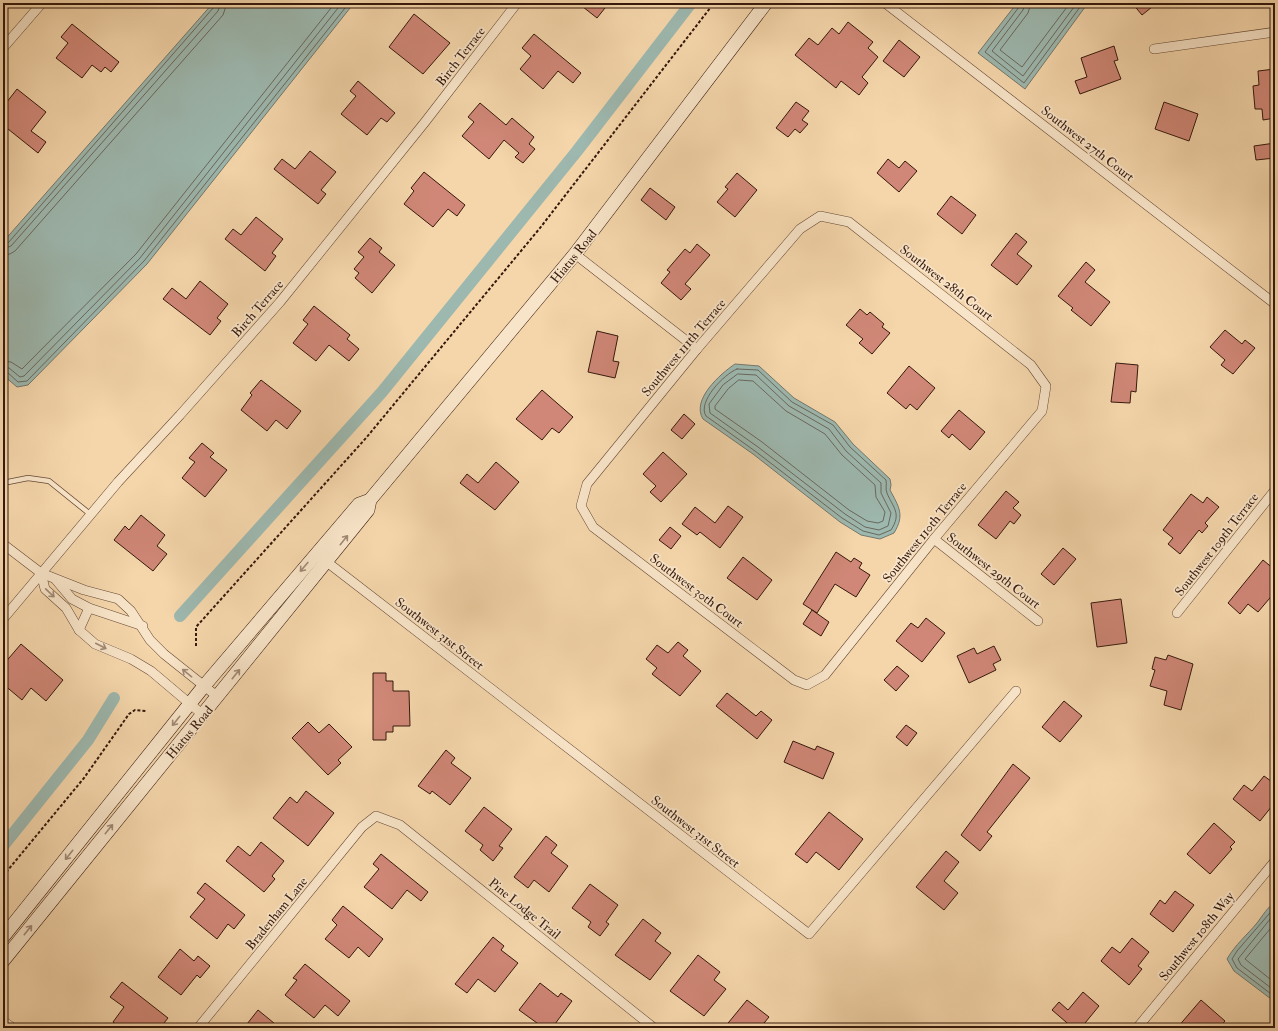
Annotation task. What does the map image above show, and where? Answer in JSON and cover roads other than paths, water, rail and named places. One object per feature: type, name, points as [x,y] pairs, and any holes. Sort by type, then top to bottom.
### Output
[{"type":"street","points":[[3,48],[42,3]]},
{"type":"street","name":"Birch Terrace","points":[[3,619],[90,514],[280,302],[425,122],[517,3]]},
{"type":"street","name":"Hiatus Road","points":[[3,961],[368,510],[370,500],[575,254],[766,3]]},
{"type":"street","name":"Southwest 27th Court","points":[[886,3],[1275,304]]},
{"type":"street","points":[[1154,49],[1275,32]]},
{"type":"street","name":"Southwest 111th Terrace","points":[[581,506],[587,484],[697,349],[800,229],[820,216]]},
{"type":"street","name":"Southwest 28th Court","points":[[820,216],[848,222],[1031,364],[1046,386]]},
{"type":"street","points":[[575,254],[697,349]]},
{"type":"street","name":"Southwest 110th Terrace","points":[[807,685],[825,675],[934,539],[1042,411],[1046,386]]},
{"type":"street","name":"Southwest 109th Terrace","points":[[1177,613],[1275,490]]},
{"type":"street","name":"Hiatus Road","points":[[3,937],[204,686],[315,553],[359,504],[370,500]]},
{"type":"street","name":"Southwest 30th Court","points":[[581,506],[593,528],[794,680],[807,685]]},
{"type":"street","name":"Southwest 29th Court","points":[[934,539],[1038,621]]},
{"type":"street","points":[[3,544],[41,573],[84,590],[118,599],[131,611],[143,626],[150,640],[164,654],[218,697]]},
{"type":"street","name":"Southwest 31st Street","points":[[315,553],[809,934],[1016,691]]},
{"type":"street","points":[[41,573],[45,589],[66,608],[79,630],[95,644],[131,659],[151,671],[202,714]]},
{"type":"street","points":[[56,580],[72,599],[89,608],[143,626]]},
{"type":"street","points":[[79,630],[89,608]]},
{"type":"street","name":"Bradenham Lane","points":[[198,1028],[362,827],[376,816]]},
{"type":"street","name":"Pine Lodge Trail","points":[[376,816],[400,825],[654,1028]]},
{"type":"street","name":"Southwest 108th Way","points":[[1137,1028],[1275,860]]},
{"type":"street","points":[[3,1021],[13,1028]]},
{"type":"lane","points":[[3,483],[28,478],[49,480],[90,514]]},
{"type":"water","points":[[213,3],[354,3],[147,264],[28,385],[17,387],[3,375],[3,242]]},
{"type":"water","points":[[1017,3],[1088,3],[1025,89],[978,53]]},
{"type":"water","points":[[735,364],[759,366],[794,398],[835,422],[853,444],[890,479],[890,490],[900,511],[899,521],[894,533],[880,539],[861,535],[840,522],[753,454],[703,419],[700,412],[704,396],[715,381]]},
{"type":"water","points":[[1275,902],[1275,1002],[1234,971],[1227,959],[1267,909]]},
{"type":"waterway","points":[[180,616],[382,392],[577,151],[691,3]]},
{"type":"waterway","points":[[3,846],[88,740],[114,698]]}]
